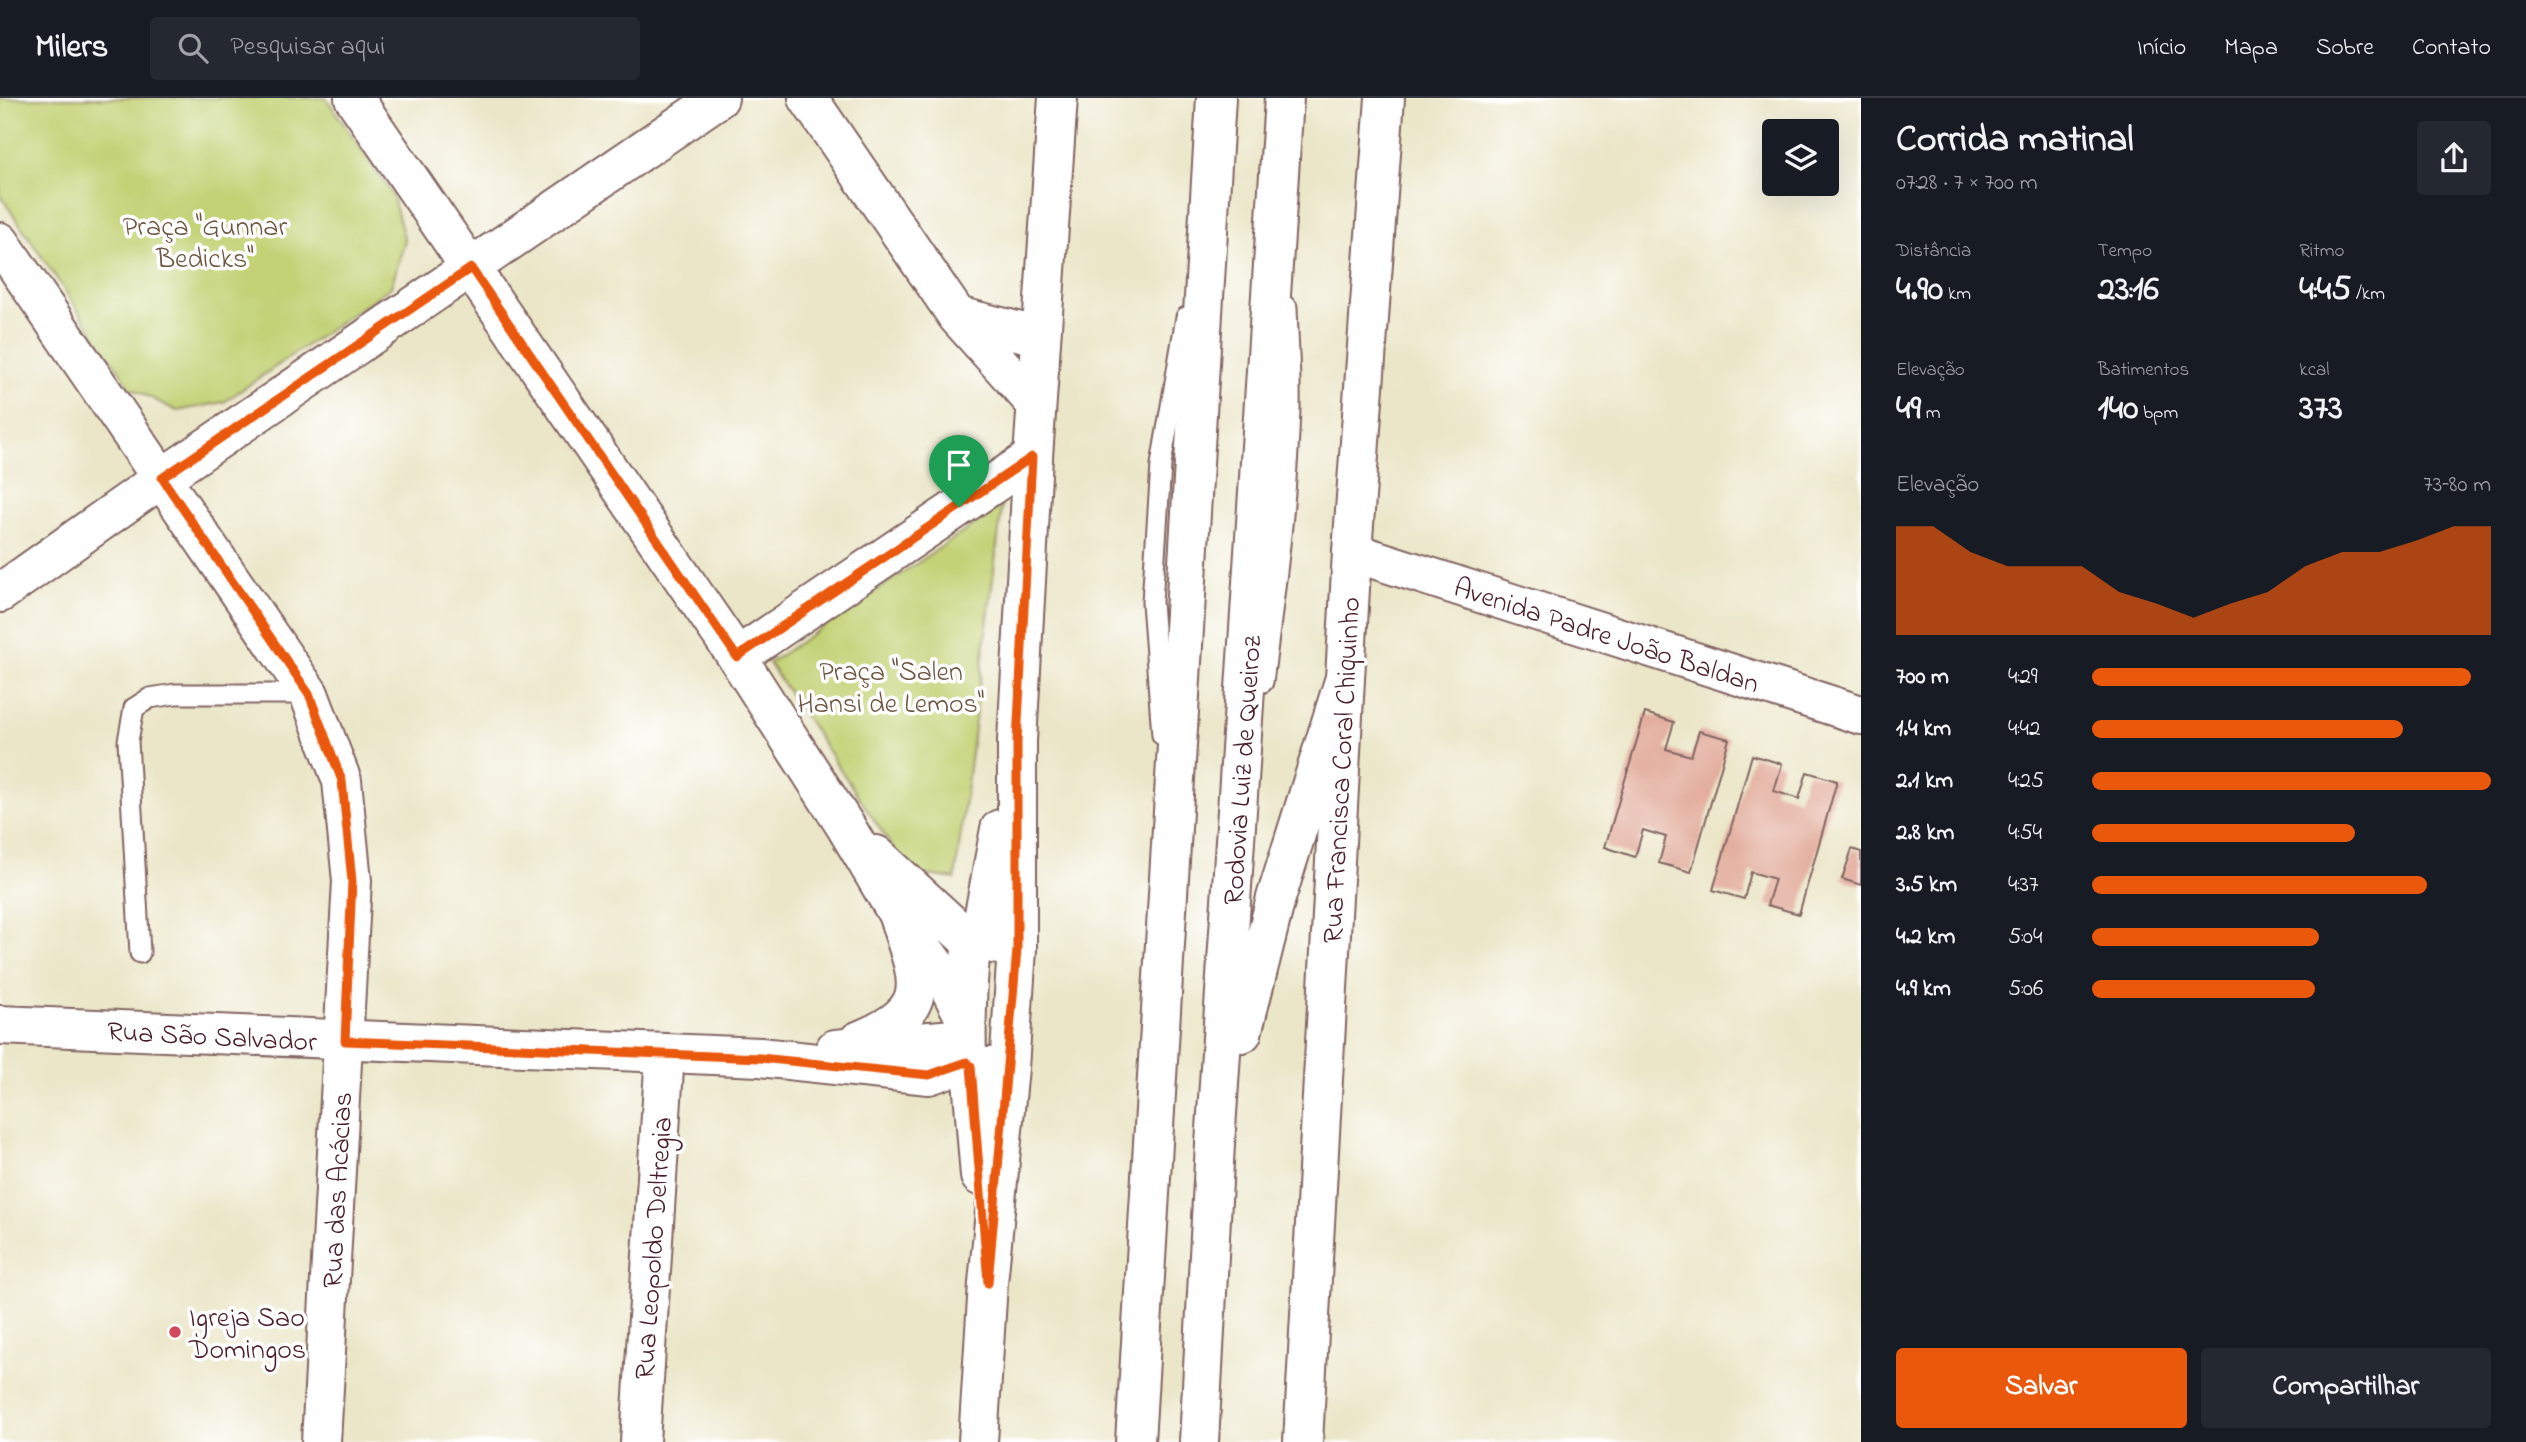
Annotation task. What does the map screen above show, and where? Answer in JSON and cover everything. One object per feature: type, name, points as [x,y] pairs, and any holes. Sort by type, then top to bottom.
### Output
[{"type":"main road","points":[[354,98],[737,657],[846,827],[897,913],[944,977],[967,1047],[1009,1069]]},
{"type":"main road","points":[[0,593],[162,478],[719,98]]},
{"type":"main road","points":[[808,98],[957,316],[1036,404]]},
{"type":"main road","points":[[978,1442],[988,1283],[1009,1069],[1017,950],[1017,741],[1032,457],[1058,98]]},
{"type":"main road","points":[[1135,1442],[1216,98]]},
{"type":"main road","name":"Rodovia Luiz de Queiroz","points":[[1199,1442],[1215,1144],[1284,98]]},
{"type":"main road","name":"Rua Francisca Coral Chiquinho","points":[[1303,1442],[1352,552],[1385,98]]},
{"type":"main road","name":"Rua das Acácias","points":[[0,242],[309,694],[342,781],[352,881],[321,1442]]},
{"type":"main road","points":[[957,316],[1041,337]]},
{"type":"main road","points":[[737,657],[1032,457]]},
{"type":"main road","name":"Avenida Padre João Baldan","points":[[1352,552],[1861,715]]},
{"type":"main road","points":[[1215,1144],[1276,898],[1345,678]]},
{"type":"main road","points":[[988,1283],[967,1047],[966,979],[1017,741]]},
{"type":"main road","points":[[846,827],[975,942],[1017,950]]},
{"type":"main road","points":[[838,1049],[884,1030],[911,1007],[916,973],[897,913]]},
{"type":"main road","name":"Rua São Salvador","points":[[0,1025],[760,1058],[929,1075],[967,1047]]},
{"type":"main road","name":"Rua São Salvador","points":[[760,1058],[838,1049],[967,1047]]},
{"type":"main road","name":"Rua Leopoldo Deltregia","points":[[640,1442],[665,1054]]},
{"type":"lane","points":[[141,953],[128,741],[134,708],[150,698],[174,694],[309,694]]},
{"type":"green space","name":"Praça \"Gunnar Bedicks\"","points":[[0,98],[326,98],[392,194],[405,241],[391,287],[224,402],[177,411],[131,388],[0,195]]},
{"type":"green space","name":"Praça \"Salen Hansi de Lemos\"","points":[[1002,506],[955,879],[909,872],[769,663]]},
{"type":"building","points":[[1645,713],[1674,722],[1666,749],[1691,756],[1699,731],[1729,739],[1691,872],[1659,863],[1666,837],[1643,830],[1635,857],[1605,847]]},
{"type":"building","points":[[1752,755],[1782,764],[1774,791],[1799,799],[1807,772],[1837,781],[1799,914],[1767,905],[1775,879],[1751,872],[1744,899],[1713,890]]},
{"type":"building","points":[[1852,849],[1861,852],[1861,885],[1842,879]]},
{"type":"place","name":"Igreja Sao Domingos","points":[[175,1332]]},
{"type":"route","points":[[471,268],[737,657],[959,507],[1032,457],[1017,741],[1017,950],[1009,1069],[988,1283],[978,1136],[971,1066],[967,1062],[929,1075],[760,1058],[345,1041],[352,881],[342,781],[309,694],[162,478],[471,268]]}]
